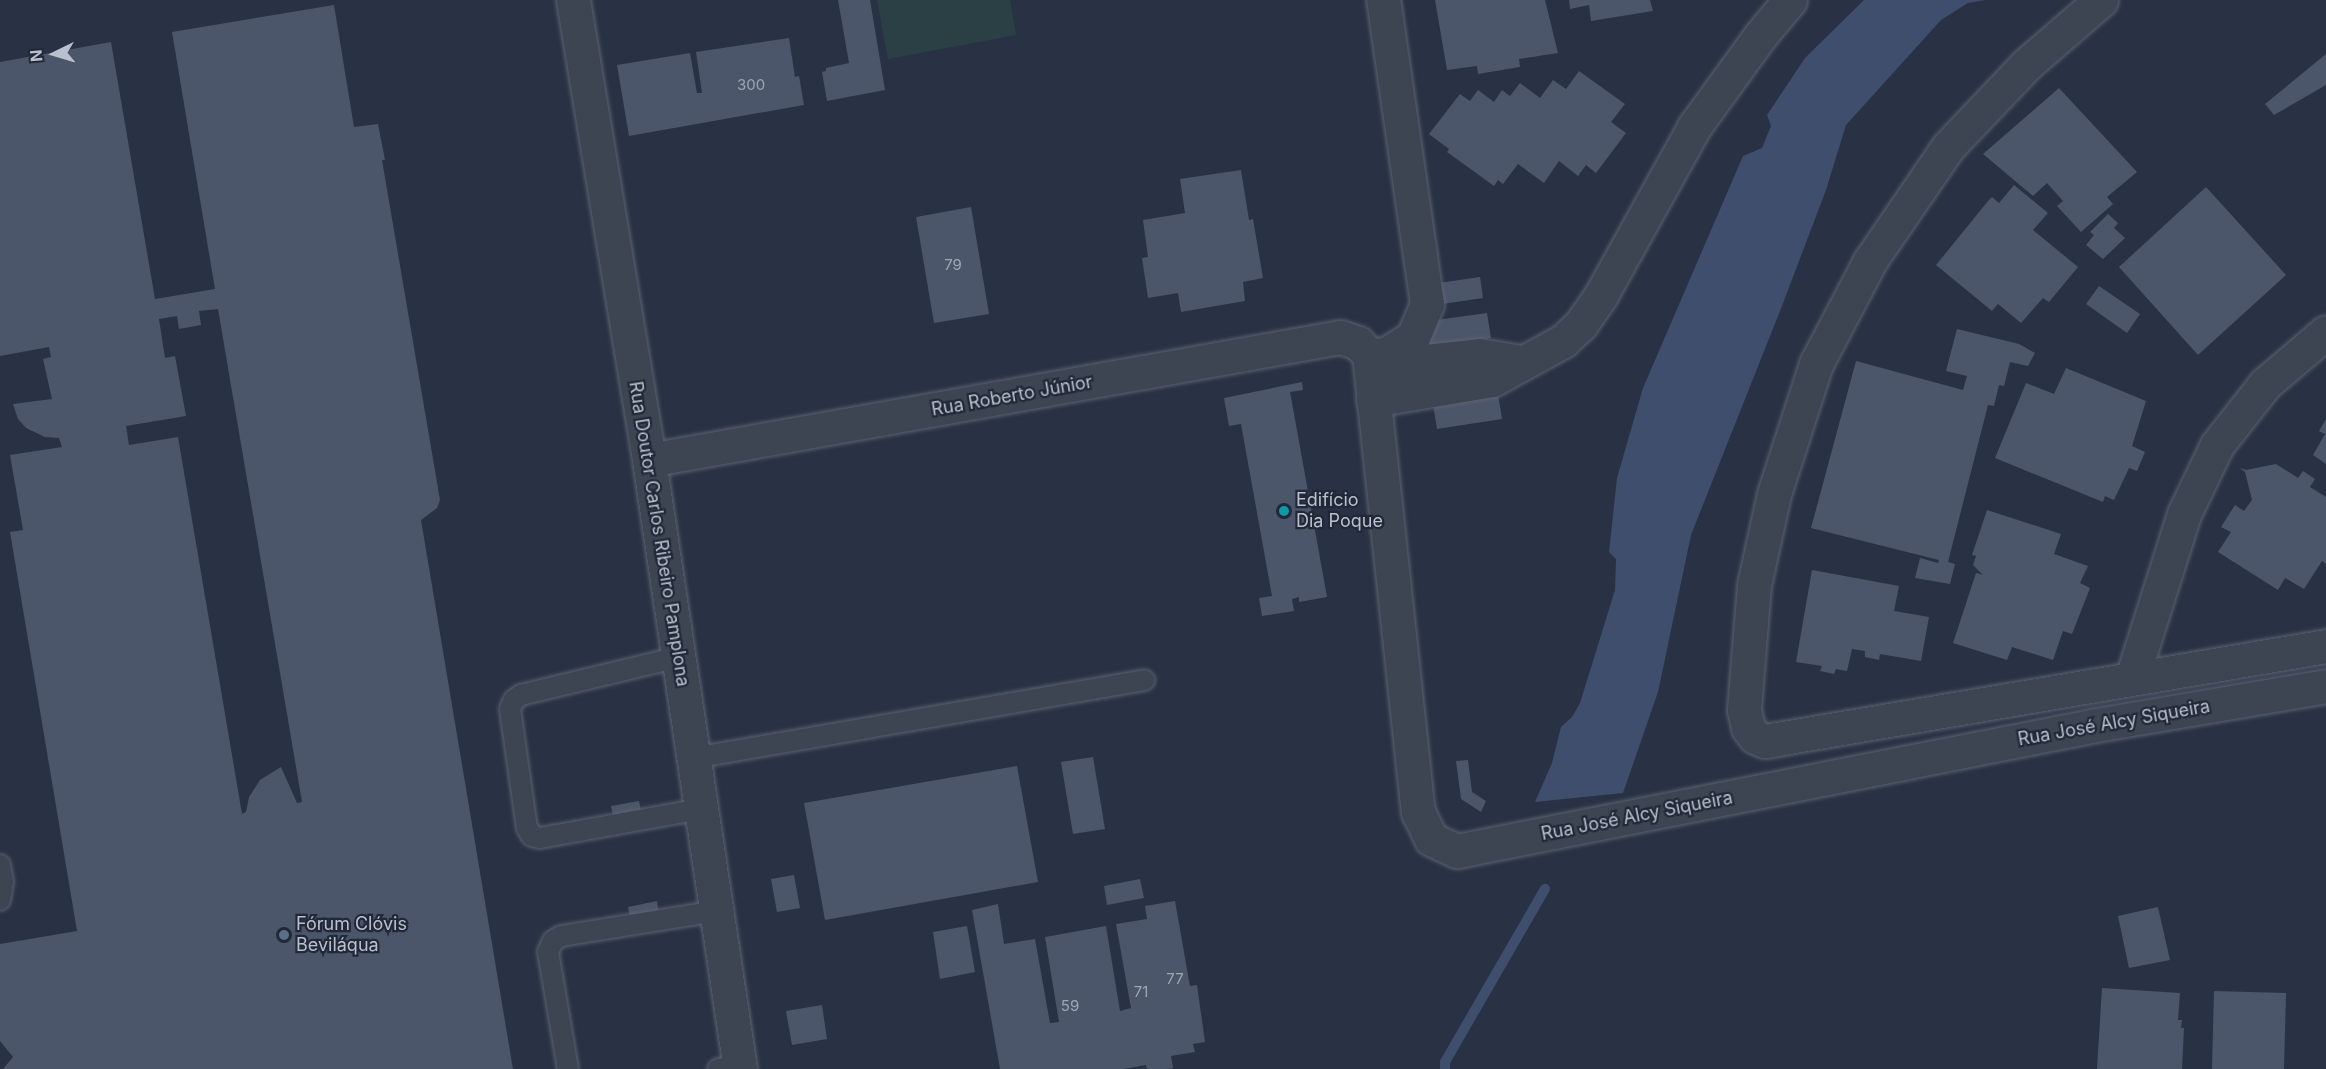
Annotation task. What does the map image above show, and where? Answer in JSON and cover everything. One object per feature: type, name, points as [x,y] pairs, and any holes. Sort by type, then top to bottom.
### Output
[{"type":"street","name":"Rua Doutor Carlos Ribeiro Pamplona","points":[[573,0],[679,657],[717,911],[733,1068]]},
{"type":"street","points":[[1369,361],[1386,354],[1413,337],[1427,304],[1383,0]]},
{"type":"street","points":[[1373,400],[1492,380],[1521,362],[1563,341],[1581,324],[1601,295],[1694,127],[1760,36],[1790,0]]},
{"type":"street","points":[[2101,0],[2026,65],[1948,147],[1870,261],[1816,364],[1774,494],[1754,585],[1744,710],[1748,728],[1755,737],[1765,741],[2326,646]]},
{"type":"street","points":[[2132,678],[2184,514],[2217,445],[2265,384],[2326,332]]},
{"type":"street","name":"Rua Roberto Júnior","points":[[649,460],[1340,337],[1358,343],[1369,361]]},
{"type":"street","points":[[1369,361],[1479,355],[1521,362]]},
{"type":"street","name":"Rua José Alcy Siqueira","points":[[1369,361],[1418,812],[1431,839],[1457,851],[2096,725],[2326,686]]},
{"type":"lane","points":[[679,657],[521,694],[514,700],[510,709],[527,828],[532,836],[540,838],[701,809]]},
{"type":"lane","points":[[694,758],[1144,680]]},
{"type":"lane","points":[[0,865],[3,882],[0,900]]},
{"type":"lane","points":[[568,1069],[548,952],[553,941],[561,936],[717,911]]},
{"type":"green space","points":[[877,0],[1010,0],[1016,35],[888,59]]},
{"type":"water","points":[[1864,0],[1985,0],[1968,3],[1941,20],[1846,125],[1826,190],[1691,535],[1658,692],[1623,793],[1535,802],[1552,763],[1561,727],[1572,717],[1580,703],[1615,590],[1616,559],[1609,552],[1617,478],[1643,388],[1743,156],[1762,148],[1771,126],[1767,115],[1805,58]]},
{"type":"building","points":[[838,0],[870,0],[885,90],[827,101],[822,72],[826,71],[826,68],[849,63]]},
{"type":"building","points":[[1435,0],[1545,0],[1558,53],[1519,59],[1520,67],[1478,74],[1477,66],[1447,70]]},
{"type":"building","points":[[1569,0],[1650,0],[1653,11],[1591,21],[1589,5],[1570,9]]},
{"type":"building","points":[[334,5],[354,127],[378,124],[385,160],[382,160],[440,500],[437,508],[421,520],[513,1069],[3,1069],[13,1057],[0,1041],[0,944],[77,931],[10,532],[23,530],[10,455],[62,447],[59,438],[45,437],[26,428],[18,419],[13,404],[52,399],[43,359],[51,357],[49,347],[0,356],[0,62],[111,42],[155,299],[215,289],[172,32]],"holes":[[[218,309],[302,802],[297,803],[281,767],[260,780],[249,797],[246,812],[242,814],[178,437],[129,445],[126,426],[186,416],[175,356],[165,358],[159,319],[177,316],[179,329],[201,325],[199,311]]]},
{"type":"building","points":[[789,38],[795,77],[799,76],[804,105],[629,136],[617,65],[690,53],[697,93],[702,93],[696,52]]},
{"type":"building","points":[[2326,54],[2326,85],[2274,115],[2265,104]]},
{"type":"building","points":[[1579,71],[1625,104],[1611,122],[1626,133],[1596,173],[1586,165],[1578,176],[1559,161],[1544,183],[1518,164],[1503,184],[1498,180],[1494,186],[1447,152],[1449,149],[1429,134],[1460,94],[1470,101],[1478,90],[1494,102],[1502,90],[1510,96],[1520,83],[1540,98],[1553,80],[1566,89]]},
{"type":"building","points":[[2059,88],[2137,172],[2107,197],[2113,204],[2081,232],[2057,206],[2063,201],[2047,183],[2033,196],[1983,154]]},
{"type":"building","points":[[1241,170],[1249,220],[1253,219],[1263,278],[1243,282],[1245,301],[1181,312],[1178,293],[1148,298],[1142,258],[1148,257],[1143,220],[1185,213],[1180,179]]},
{"type":"building","points":[[2014,185],[2048,213],[2033,230],[2078,267],[2049,302],[2043,298],[2021,323],[1998,304],[1992,311],[1936,265],[1988,201],[1992,197],[1999,203]]},
{"type":"building","points":[[2206,187],[2286,275],[2198,355],[2119,267]]},
{"type":"building","points":[[971,207],[989,314],[934,323],[916,217]]},
{"type":"building","points":[[2108,214],[2118,223],[2114,228],[2125,238],[2103,259],[2086,245],[2094,235],[2090,232]]},
{"type":"building","points":[[1480,277],[1483,298],[1442,304],[1439,283]]},
{"type":"building","points":[[2099,286],[2140,314],[2127,333],[2086,304]]},
{"type":"building","points":[[1487,313],[1491,338],[1426,347],[1422,322]]},
{"type":"building","points":[[1957,329],[2019,344],[2035,353],[2028,366],[2010,362],[2004,386],[1999,385],[1994,406],[1988,405],[1948,562],[1955,564],[1950,584],[1915,578],[1920,558],[1938,563],[1939,560],[1811,528],[1856,361],[1963,390],[1967,376],[1946,371]]},
{"type":"building","points":[[2066,368],[2146,401],[2132,446],[2145,452],[2137,471],[2129,468],[2114,500],[2105,496],[2103,502],[1995,458],[2026,383],[2054,394]]},
{"type":"building","name":"Edifício Dia Poque","points":[[1302,382],[1303,390],[1290,392],[1327,597],[1299,602],[1299,597],[1292,599],[1294,611],[1262,616],[1259,598],[1272,596],[1241,424],[1229,426],[1224,398]]},
{"type":"building","points":[[1498,394],[1502,419],[1437,429],[1433,404]]},
{"type":"building","points":[[2326,419],[2326,464],[2313,455],[2325,434],[2319,431]]},
{"type":"building","points":[[2276,464],[2298,478],[2303,471],[2315,479],[2310,487],[2326,497],[2326,564],[2322,561],[2304,589],[2285,578],[2278,590],[2218,552],[2231,532],[2221,527],[2235,505],[2244,511],[2252,500],[2245,472],[2240,468],[2246,470]]},
{"type":"building","points":[[1987,510],[2061,534],[2054,554],[2088,566],[2080,583],[2090,588],[2072,634],[2063,631],[2053,660],[2012,647],[2007,660],[1953,643],[1976,573],[1983,575],[1973,565],[1976,556],[1972,555]]},
{"type":"building","points":[[1812,570],[1899,586],[1894,611],[1929,617],[1921,661],[1880,654],[1879,660],[1865,657],[1865,651],[1852,649],[1847,671],[1836,669],[1834,674],[1820,671],[1822,666],[1796,662]]},
{"type":"building","points":[[1093,757],[1105,829],[1073,834],[1061,762]]},
{"type":"building","points":[[1468,760],[1472,792],[1486,801],[1481,812],[1461,799],[1456,761]]},
{"type":"building","points":[[1017,766],[1038,882],[825,920],[804,803]]},
{"type":"building","points":[[639,801],[644,826],[616,832],[611,806]]},
{"type":"building","points":[[794,875],[800,908],[777,912],[771,879]]},
{"type":"building","points":[[1140,879],[1144,898],[1107,905],[1104,886]]},
{"type":"building","points":[[657,901],[661,927],[633,932],[628,907]]},
{"type":"building","points":[[1175,901],[1190,986],[1197,985],[1205,1042],[1193,1044],[1195,1052],[1171,1056],[1173,1068],[1167,1069],[1147,1069],[1146,1065],[1123,1069],[1000,1069],[972,910],[998,904],[1004,944],[1035,939],[1050,1023],[1059,1022],[1045,937],[1106,926],[1120,1011],[1131,1008],[1116,924],[1147,919],[1145,906]]},
{"type":"building","points":[[2158,907],[2170,960],[2129,968],[2118,916]]},
{"type":"building","points":[[967,926],[975,972],[940,979],[933,932]]},
{"type":"building","points":[[2102,988],[2180,993],[2178,1020],[2182,1020],[2181,1028],[2184,1028],[2182,1069],[2097,1069]]},
{"type":"building","points":[[2214,991],[2286,993],[2284,1069],[2212,1069]]},
{"type":"building","points":[[822,1005],[827,1039],[792,1045],[786,1011]]},
{"type":"waterway","points":[[1445,1069],[1445,1062],[1545,889]]},
{"type":"place","name":"Edifício Dia Poque","points":[[1284,511]]},
{"type":"place","name":"Fórum Clóvis Beviláqua","points":[[284,935]]}]
